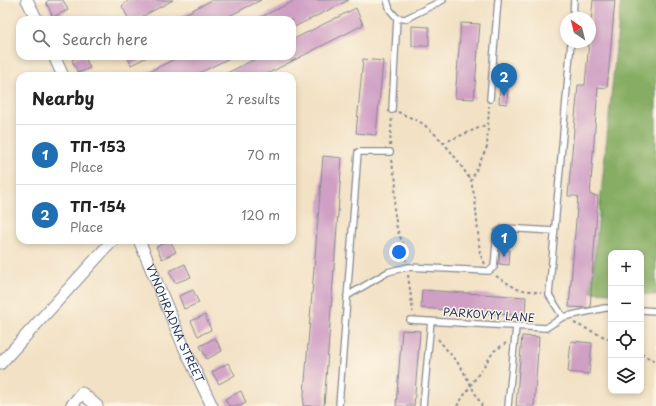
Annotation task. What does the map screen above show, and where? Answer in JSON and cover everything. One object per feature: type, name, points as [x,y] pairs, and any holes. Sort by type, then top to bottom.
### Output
[{"type":"street","points":[[27,0],[35,16]]},
{"type":"street","points":[[56,60],[61,72]]},
{"type":"street","points":[[0,364],[109,244]]},
{"type":"street","name":"VYNOHRADNA STREET","points":[[141,244],[183,345],[212,406]]},
{"type":"street","points":[[71,406],[82,393],[97,406]]},
{"type":"lane","points":[[387,0],[390,10],[397,18],[405,19],[443,0]]},
{"type":"lane","points":[[490,99],[498,0]]},
{"type":"lane","points":[[573,12],[574,0]]},
{"type":"lane","points":[[392,110],[397,18]]},
{"type":"lane","points":[[563,317],[548,294],[570,48]]},
{"type":"lane","points":[[339,406],[358,152],[390,152]]},
{"type":"lane","points":[[347,296],[388,272],[407,267],[489,271],[494,267],[497,232],[504,228],[554,231]]},
{"type":"lane","name":"PARKOVYY LANE","points":[[412,320],[546,328],[563,317],[608,308]]},
{"type":"lane","points":[[644,310],[656,311]]},
{"type":"lane","points":[[424,406],[432,321]]},
{"type":"lane","points":[[508,406],[516,327]]},
{"type":"path","points":[[471,181],[487,147],[490,99]]},
{"type":"path","points":[[412,320],[406,249],[397,229],[394,208],[396,181],[390,152],[392,110],[423,124],[458,160],[471,181],[475,199],[480,254],[489,271],[518,289],[548,294]]},
{"type":"path","points":[[443,143],[488,124]]},
{"type":"path","points":[[563,317],[608,339]]},
{"type":"path","points":[[431,331],[461,367],[482,406]]},
{"type":"path","points":[[457,406],[494,351],[514,338]]},
{"type":"path","points":[[644,355],[656,361]]},
{"type":"green space","points":[[621,0],[656,0],[656,295],[644,294],[644,250],[608,250],[608,293],[591,292]]},
{"type":"building","points":[[50,0],[63,0],[68,10],[53,16],[46,2]]},
{"type":"building","points":[[129,0],[173,0],[143,16],[127,16],[122,6]]},
{"type":"building","points":[[212,0],[261,0],[229,16],[181,16]]},
{"type":"building","points":[[296,0],[349,0],[296,26],[296,16],[263,16]]},
{"type":"building","points":[[593,0],[615,0],[607,88],[598,87],[590,195],[598,196],[590,308],[569,307],[578,196],[568,196],[578,85],[585,85],[588,48],[596,48],[596,12],[592,12]]},
{"type":"building","points":[[356,8],[363,25],[296,59],[296,38]]},
{"type":"building","points":[[461,23],[480,24],[474,99],[455,98]]},
{"type":"building","points":[[412,26],[429,27],[429,46],[412,46]]},
{"type":"building","points":[[363,59],[383,61],[376,135],[356,133]]},
{"type":"building","points":[[72,60],[86,60],[90,68],[78,72]]},
{"type":"building","points":[[129,60],[141,60],[131,65]]},
{"type":"building","points":[[173,60],[226,60],[201,72],[148,72]]},
{"type":"building","points":[[253,60],[294,60],[271,72],[229,72]]},
{"type":"building","points":[[500,89],[508,89],[507,104],[499,103]]},
{"type":"building","points":[[323,156],[342,158],[324,406],[303,406]]},
{"type":"building","points":[[162,244],[172,244],[176,252],[162,259],[156,247]]},
{"type":"building","points":[[500,249],[510,250],[509,265],[499,264]]},
{"type":"building","points":[[185,264],[191,277],[175,283],[169,271]]},
{"type":"building","points":[[193,290],[199,303],[184,309],[179,296]]},
{"type":"building","points":[[422,290],[526,297],[525,316],[421,308]]},
{"type":"building","points":[[205,315],[211,330],[198,336],[191,321]]},
{"type":"building","points":[[402,330],[420,331],[414,406],[396,406]]},
{"type":"building","points":[[522,336],[539,337],[534,406],[516,406]]},
{"type":"building","points":[[215,338],[222,351],[207,359],[200,346]]},
{"type":"building","points":[[571,341],[592,343],[589,374],[568,372]]},
{"type":"building","points":[[228,363],[235,375],[219,384],[212,372]]},
{"type":"building","points":[[241,391],[246,403],[240,406],[229,406],[225,399]]},
{"type":"place","name":"ТП-154","points":[[504,96]]},
{"type":"place","name":"ТП-153","points":[[504,257]]}]
